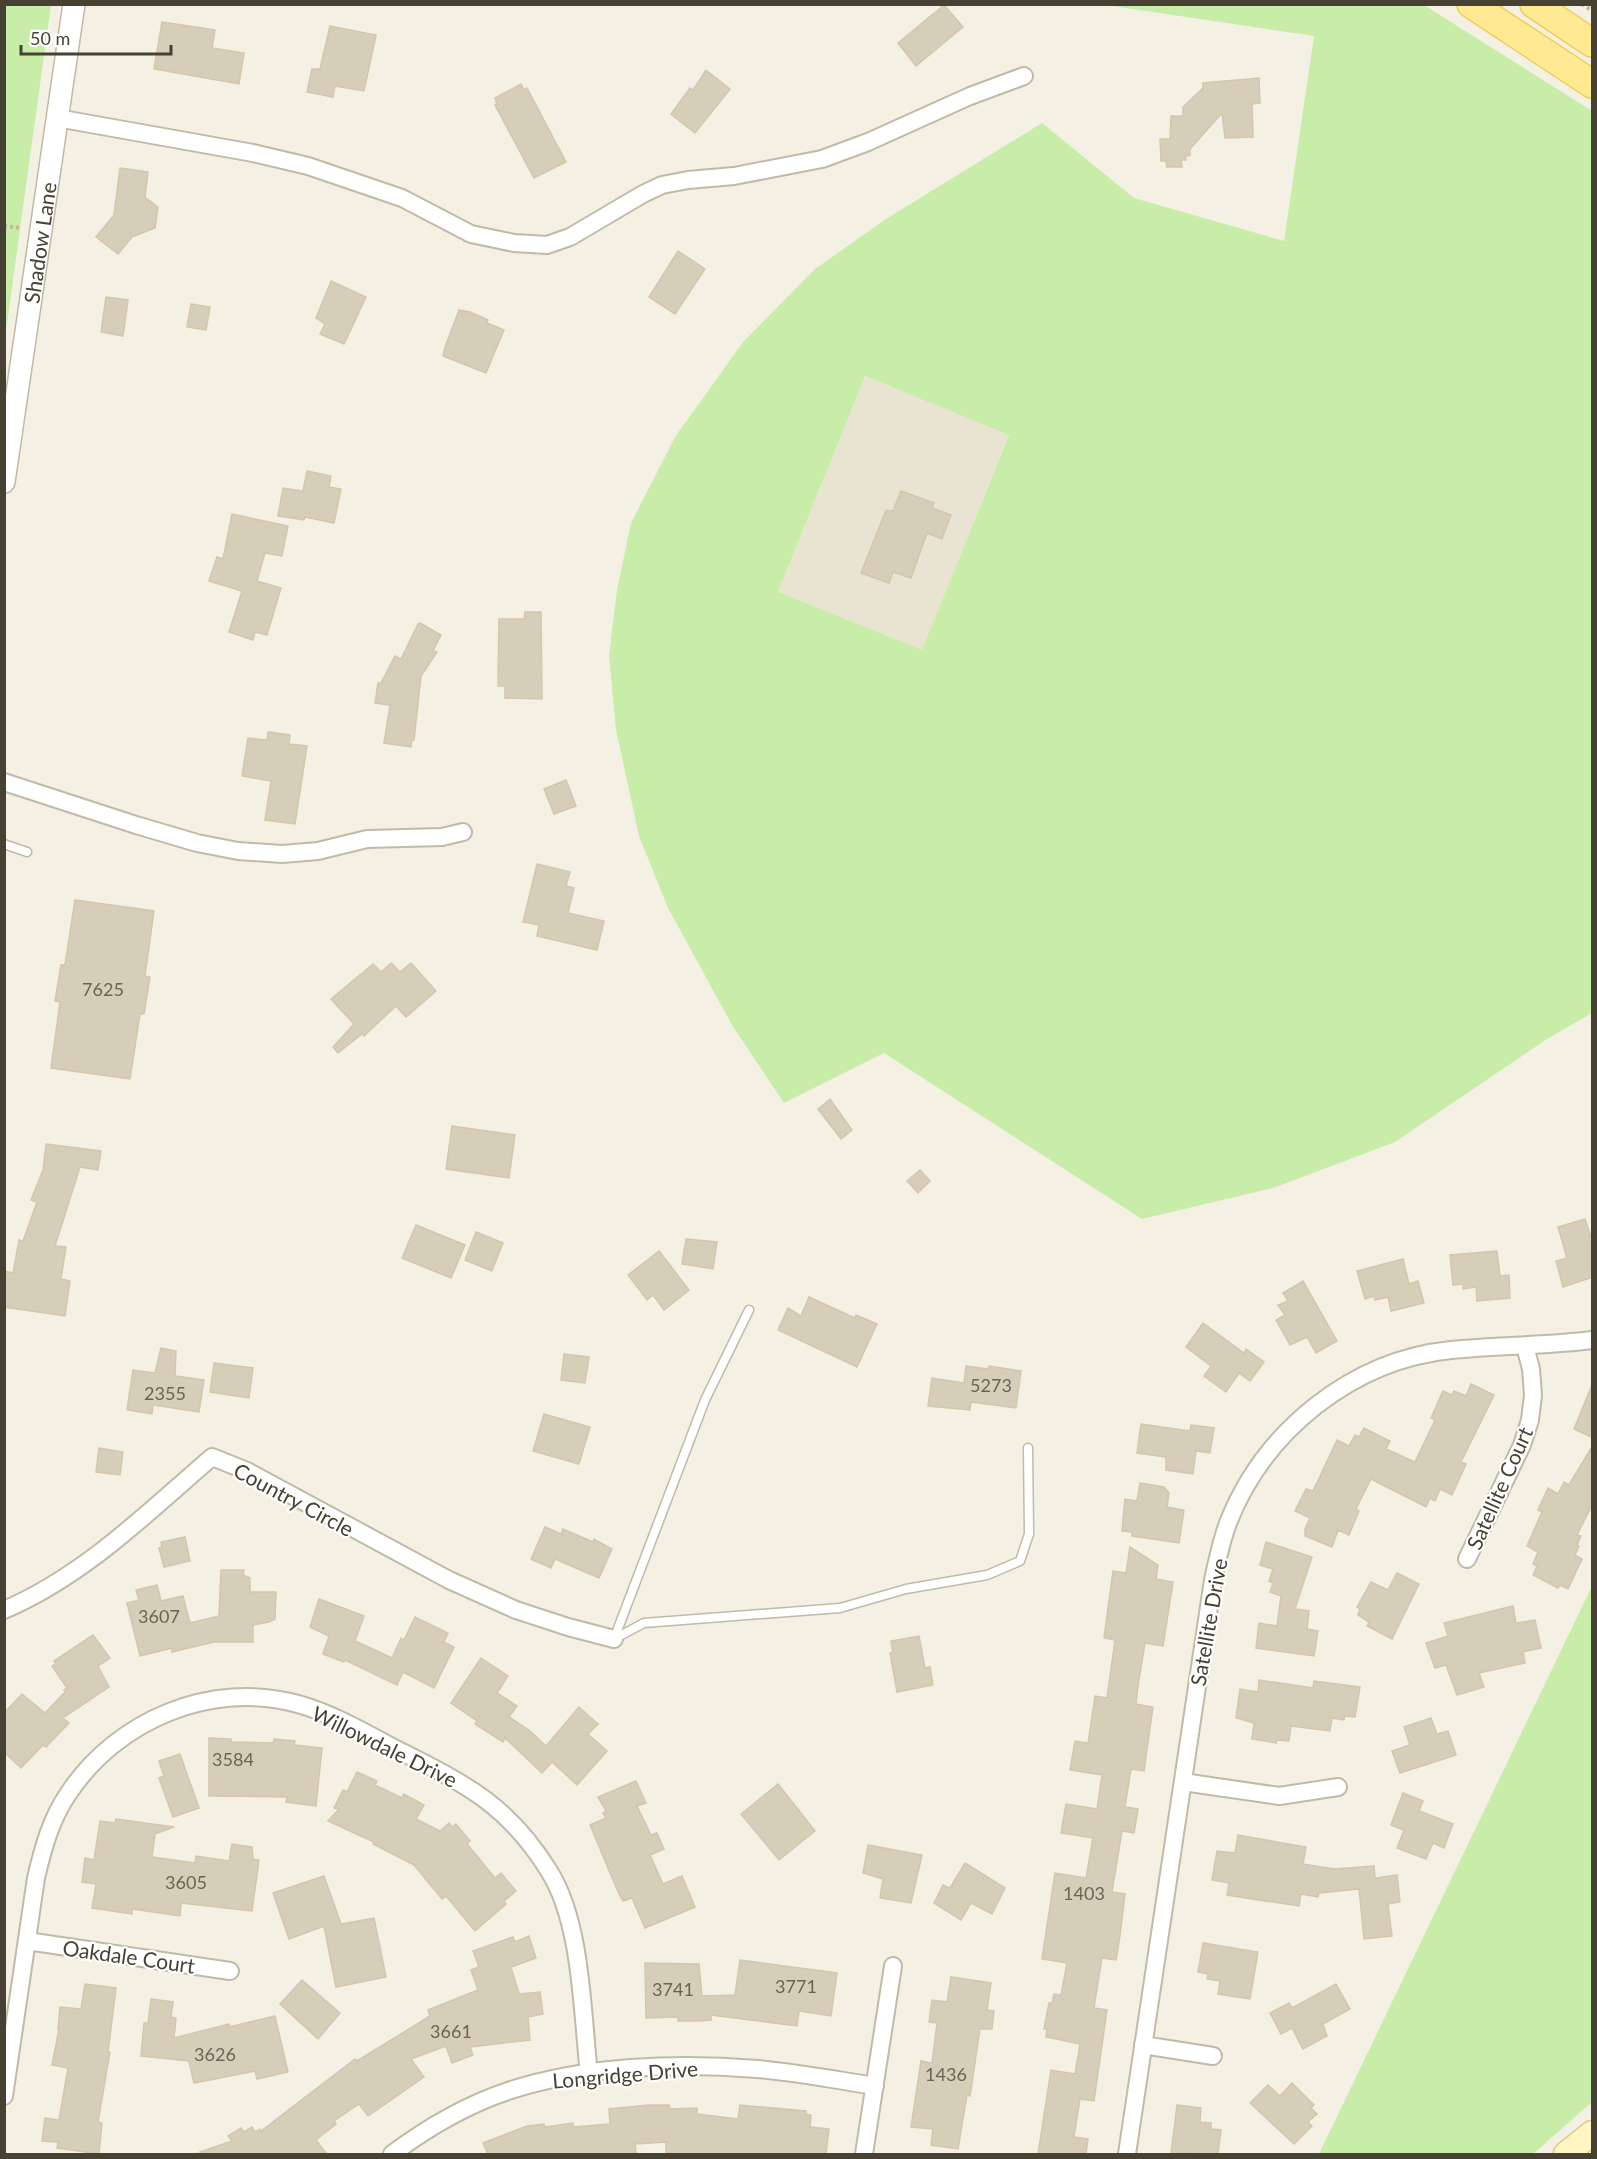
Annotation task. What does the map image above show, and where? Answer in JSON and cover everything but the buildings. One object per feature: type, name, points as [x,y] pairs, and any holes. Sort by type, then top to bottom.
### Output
[{"type":"main road","points":[[1471,4],[1593,84]]},
{"type":"main road","points":[[1534,4],[1593,44]]},
{"type":"main road","points":[[1566,2154],[1593,2133]]},
{"type":"street","name":"Shadow Lane","points":[[4,482],[74,4]]},
{"type":"street","points":[[57,118],[253,153],[308,166],[402,198],[471,234],[514,243],[547,245],[570,237],[643,194],[662,186],[688,180],[734,176],[822,159],[868,142],[970,96],[1024,76]]},
{"type":"street","points":[[4,782],[136,825],[198,843],[238,851],[282,854],[318,851],[367,839],[442,837],[463,832]]},
{"type":"street","name":"Satellite Drive","points":[[1127,2154],[1218,1557],[1228,1523],[1245,1488],[1286,1431],[1316,1405],[1347,1384],[1379,1369],[1417,1356],[1451,1350],[1593,1340]]},
{"type":"street","name":"Satellite Court","points":[[1467,1560],[1522,1445],[1530,1420],[1533,1395],[1531,1369],[1525,1346]]},
{"type":"street","name":"Country Circle","points":[[4,1610],[61,1581],[212,1457],[247,1471],[449,1580],[516,1610],[614,1639]]},
{"type":"street","name":"Willowdale Drive","points":[[4,2096],[36,1878],[51,1825],[73,1787],[86,1770],[108,1748],[133,1730],[162,1714],[197,1703],[232,1698],[265,1698],[296,1703],[328,1714],[455,1779],[481,1795],[506,1815],[529,1840],[551,1873],[566,1907],[575,1943],[589,2074]]},
{"type":"street","points":[[1183,1782],[1279,1796],[1338,1787]]},
{"type":"street","name":"Oakdale Court","points":[[27,1941],[230,1971]]},
{"type":"street","points":[[864,2154],[892,1966]]},
{"type":"street","points":[[1143,2045],[1213,2056]]},
{"type":"street","name":"Longridge Drive","points":[[392,2154],[427,2129],[465,2109],[507,2091],[546,2080],[644,2068],[702,2066],[759,2069],[875,2085]]},
{"type":"lane","points":[[4,844],[27,852]]},
{"type":"lane","points":[[614,1639],[705,1400],[749,1310]]},
{"type":"lane","points":[[614,1639],[644,1623],[840,1608],[906,1589],[987,1575],[1020,1561],[1029,1534],[1028,1448]]},
{"type":"path","points":[[1582,4],[1593,11]]},
{"type":"path","points":[[4,226],[21,228]]},
{"type":"shaded area","points":[[865,376],[1009,434],[922,651],[778,592]]},
{"type":"green space","points":[[4,5],[51,5],[5,338]]},
{"type":"green space","points":[[1106,5],[1424,5],[1592,111],[1592,1013],[1547,1039],[1395,1142],[1273,1188],[1142,1219],[884,1053],[784,1103],[732,1025],[668,908],[639,836],[616,730],[609,656],[617,590],[631,523],[675,437],[743,342],[815,269],[886,219],[1042,123],[1134,198],[1284,241],[1314,36]],"holes":[[[865,376],[1009,435],[922,650],[778,592]]]},
{"type":"green space","points":[[1592,1586],[1592,2102],[1533,2154],[1319,2154]]}]
